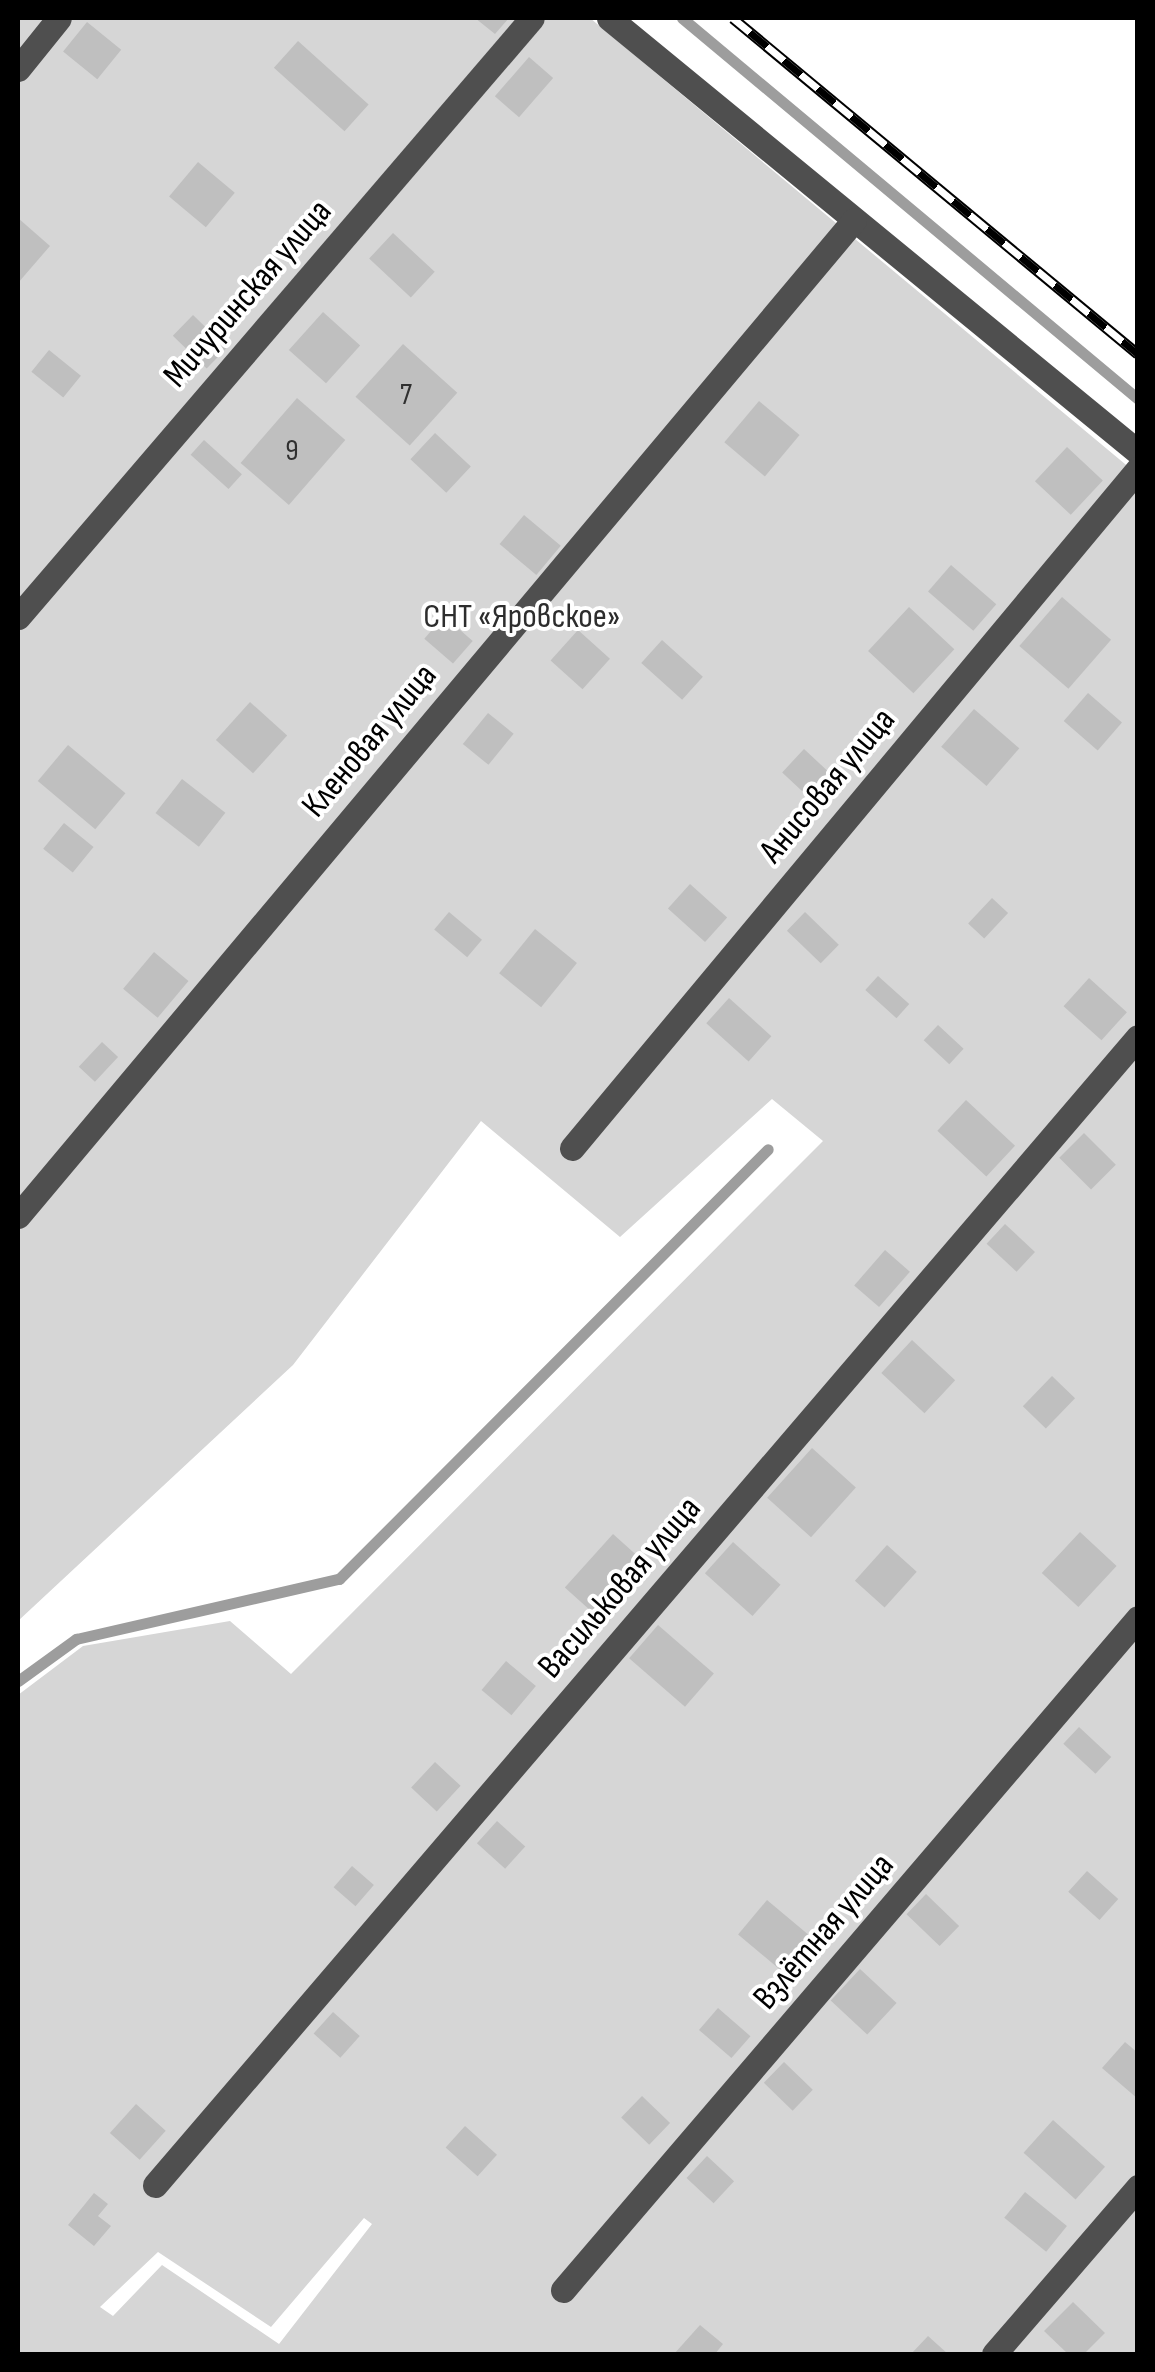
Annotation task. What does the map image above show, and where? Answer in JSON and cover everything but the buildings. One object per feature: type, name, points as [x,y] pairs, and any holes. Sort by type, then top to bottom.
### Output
[{"type":"street","points":[[18,70],[59,18]]},
{"type":"street","name":"Мичуринская улица","points":[[18,617],[532,18]]},
{"type":"street","points":[[609,18],[1138,452]]},
{"type":"street","name":"Кленовая улица","points":[[18,1216],[854,220]]},
{"type":"street","name":"Анисовая улица","points":[[572,1148],[1138,469]]},
{"type":"street","name":"Васильковая улица","points":[[156,2185],[1138,1037]]},
{"type":"street","name":"Взлётная улица","points":[[563,2290],[1138,1618]]},
{"type":"street","points":[[994,2354],[1138,2187]]},
{"type":"green space","name":"СНТ «Яровское»","points":[[18,18],[590,18],[1137,474],[1137,2354],[18,2354],[18,1695],[83,1646],[230,1621],[291,1674],[823,1141],[772,1099],[620,1237],[481,1121],[293,1365],[18,1621]],"holes":[[[364,2218],[372,2224],[279,2344],[162,2265],[113,2316],[100,2307],[158,2252],[271,2327]]]},
{"type":"waterway","points":[[682,18],[1138,399]]},
{"type":"waterway","points":[[18,1681],[76,1639],[339,1579],[768,1149]]},
{"type":"railway","points":[[733,18],[1138,354]]}]
